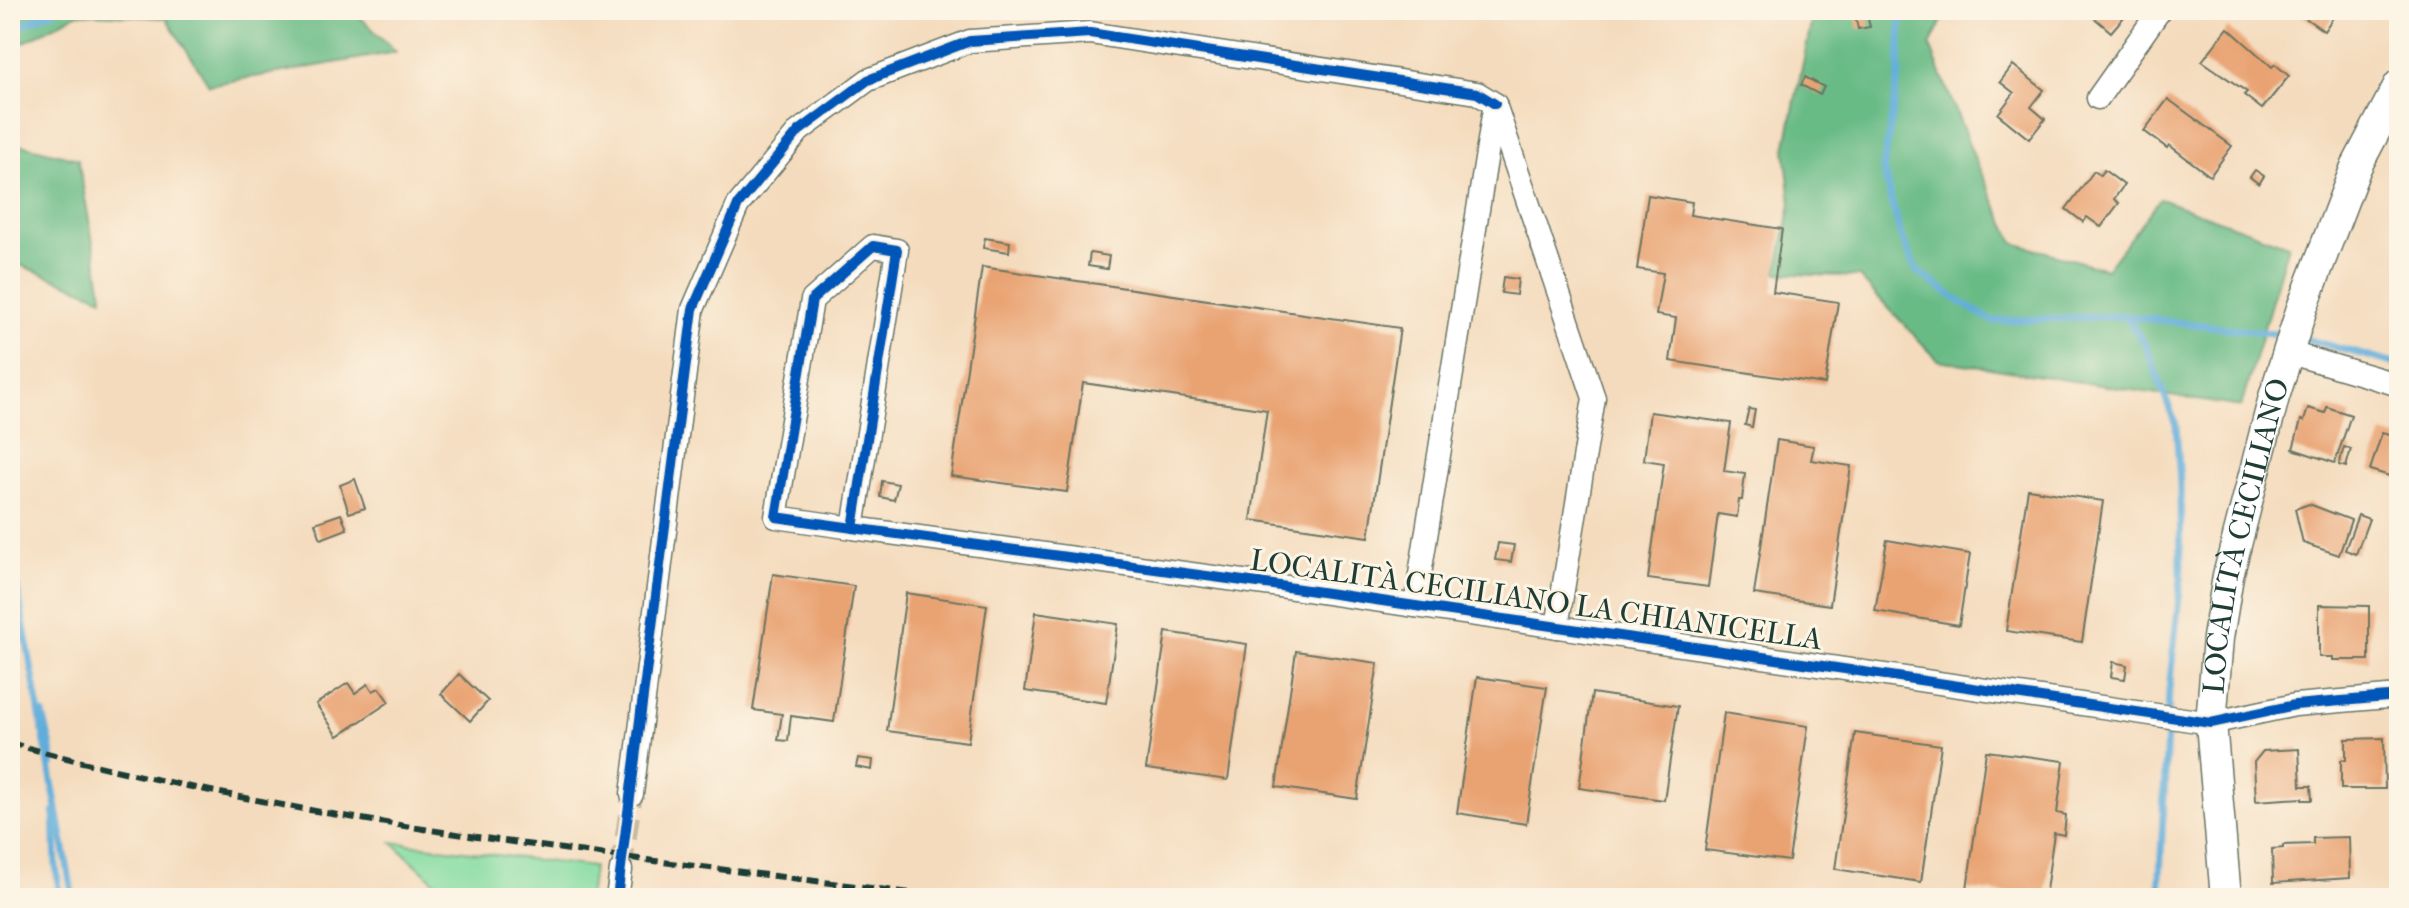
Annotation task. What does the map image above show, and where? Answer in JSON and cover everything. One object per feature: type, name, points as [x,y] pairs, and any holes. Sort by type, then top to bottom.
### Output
[{"type":"street","points":[[2098,98],[2160,10]]},
{"type":"street","points":[[632,794],[693,309],[738,205],[799,131],[868,80],[970,41],[1090,33],[1477,93],[1495,104],[1415,606]]},
{"type":"street","name":"LOCALITÀ CECILIANO","points":[[2226,898],[2211,723],[2222,606],[2287,352],[2356,167],[2399,85]]},
{"type":"street","name":"LOCALITÀ CECILIANO LA CHIANICELLA","points":[[1495,104],[1594,398],[1557,627]]},
{"type":"street","name":"LOCALITÀ CECILIANO LA CHIANICELLA","points":[[853,528],[897,250],[873,246],[812,300],[776,517],[853,528],[1415,606],[2211,723]]},
{"type":"street","name":"LOCALITÀ CECILIANO","points":[[2287,352],[2399,385]]},
{"type":"street","name":"LOCALITÀ CECILIANO","points":[[2211,723],[2295,705],[2399,696]]},
{"type":"street","points":[[617,898],[621,870]]},
{"type":"green space","points":[[10,10],[353,10],[396,52],[209,85],[166,18],[78,13],[10,50]]},
{"type":"green space","points":[[1814,10],[1947,10],[1930,46],[1977,164],[2014,243],[2106,269],[2160,199],[2288,245],[2241,407],[1938,360],[1859,277],[1777,273],[1791,204],[1785,149]]},
{"type":"green space","points":[[10,142],[78,159],[103,298],[10,261]]},
{"type":"green space","points":[[392,842],[593,867],[589,898],[452,898]]},
{"type":"building","points":[[1854,10],[1866,10],[1870,27],[1858,29]]},
{"type":"building","points":[[2085,10],[2130,10],[2111,32]]},
{"type":"building","points":[[2294,10],[2338,10],[2324,31]]},
{"type":"building","points":[[2228,28],[2272,67],[2275,64],[2289,76],[2262,109],[2244,95],[2247,92],[2202,61]]},
{"type":"building","points":[[2013,65],[2044,90],[2031,107],[2045,119],[2029,139],[1998,114],[2014,93],[2000,82]]},
{"type":"building","points":[[1805,77],[1824,87],[1820,95],[1801,85]]},
{"type":"building","points":[[2168,99],[2232,146],[2210,176],[2169,145],[2167,148],[2144,131]]},
{"type":"building","points":[[2104,170],[2124,185],[2114,199],[2119,203],[2101,227],[2087,217],[2083,222],[2066,209],[2094,171],[2100,175]]},
{"type":"building","points":[[2255,170],[2264,176],[2259,184],[2250,177]]},
{"type":"building","points":[[1648,195],[1692,202],[1690,215],[1782,229],[1773,292],[1838,302],[1825,384],[1670,361],[1676,318],[1656,315],[1663,273],[1637,269]]},
{"type":"building","points":[[985,238],[1010,242],[1009,252],[983,248]]},
{"type":"building","points":[[1090,253],[1109,256],[1107,269],[1088,266]]},
{"type":"building","points":[[982,267],[1400,328],[1369,537],[1251,520],[1267,410],[1083,383],[1067,492],[951,476]]},
{"type":"building","points":[[1503,277],[1518,279],[1516,295],[1501,293]]},
{"type":"building","points":[[2327,407],[2351,415],[2335,463],[2293,449],[2301,420],[2304,421],[2308,408],[2325,413]]},
{"type":"building","points":[[1749,409],[1755,410],[1752,427],[1745,425]]},
{"type":"building","points":[[1650,412],[1731,423],[1724,471],[1745,474],[1742,500],[1739,500],[1737,517],[1718,514],[1708,587],[1648,579],[1664,463],[1644,460]]},
{"type":"building","points":[[2382,433],[2399,438],[2399,479],[2370,470]]},
{"type":"building","points":[[1777,440],[1814,446],[1811,460],[1851,466],[1830,605],[1754,594]]},
{"type":"building","points":[[2344,447],[2351,449],[2346,467],[2339,465]]},
{"type":"building","points":[[355,479],[365,508],[349,513],[340,485]]},
{"type":"building","points":[[882,481],[898,484],[894,500],[880,497]]},
{"type":"building","points":[[2028,489],[2103,501],[2082,642],[2006,631]]},
{"type":"building","points":[[2309,504],[2351,520],[2339,555],[2303,543],[2295,509]]},
{"type":"building","points":[[341,514],[347,529],[321,539],[315,523]]},
{"type":"building","points":[[2358,515],[2369,519],[2356,554],[2345,550]]},
{"type":"building","points":[[1887,540],[1970,554],[1959,625],[1875,611]]},
{"type":"building","points":[[1498,543],[1514,545],[1511,562],[1495,560]]},
{"type":"building","points":[[773,574],[854,586],[834,722],[791,716],[788,741],[778,740],[782,714],[753,710]]},
{"type":"building","points":[[906,593],[987,605],[968,742],[887,731]]},
{"type":"building","points":[[2319,605],[2369,606],[2369,660],[2319,657]]},
{"type":"building","points":[[1036,612],[1118,624],[1106,703],[1025,691]]},
{"type":"building","points":[[1166,632],[1247,644],[1228,780],[1146,769]]},
{"type":"building","points":[[1296,651],[1378,663],[1357,799],[1276,787]]},
{"type":"building","points":[[2113,662],[2127,665],[2125,679],[2111,677]]},
{"type":"building","points":[[459,674],[488,701],[470,721],[441,694]]},
{"type":"building","points":[[1477,677],[1547,687],[1526,824],[1457,813]]},
{"type":"building","points":[[348,683],[355,693],[368,684],[373,691],[379,688],[389,702],[338,736],[316,704]]},
{"type":"building","points":[[1592,693],[1678,706],[1664,800],[1579,788]]},
{"type":"building","points":[[1724,713],[1808,726],[1789,861],[1705,850]]},
{"type":"building","points":[[1855,733],[1941,745],[1921,882],[1835,869]]},
{"type":"building","points":[[2384,738],[2385,789],[2341,789],[2341,760],[2346,760],[2346,739]]},
{"type":"building","points":[[2299,749],[2301,786],[2311,786],[2312,800],[2256,801],[2254,762],[2263,751]]},
{"type":"building","points":[[1986,751],[2064,761],[2057,813],[2066,815],[2064,835],[2054,833],[2045,898],[1967,889]]},
{"type":"building","points":[[858,758],[873,760],[872,770],[856,767]]},
{"type":"building","points":[[2349,837],[2350,878],[2273,883],[2272,849],[2283,848],[2283,845],[2313,844],[2313,838]]},
{"type":"waterway","points":[[10,31],[55,10]]},
{"type":"waterway","points":[[1901,10],[1899,74],[1883,169],[1900,234],[1917,271],[1993,321],[2125,316],[2287,335]]},
{"type":"waterway","points":[[2125,316],[2145,344],[2176,425],[2180,483],[2181,579],[2169,690],[2159,898]]},
{"type":"waterway","points":[[2299,337],[2399,365]]},
{"type":"waterway","points":[[10,549],[73,898]]},
{"type":"waterway","points":[[43,714],[52,764]]},
{"type":"waterway","points":[[54,813],[60,898]]},
{"type":"tunnel","points":[[621,870],[632,794]]},
{"type":"railway","points":[[10,743],[126,772],[359,819],[595,853],[950,898]]},
{"type":"cycle path","points":[[617,898],[693,309],[738,205],[799,131],[868,80],[970,41],[1090,33],[1477,93],[1495,104]]},
{"type":"cycle path","points":[[853,528],[776,517],[812,300],[873,246],[897,250],[853,528],[1280,586],[2211,723],[2295,705],[2399,696]]}]
